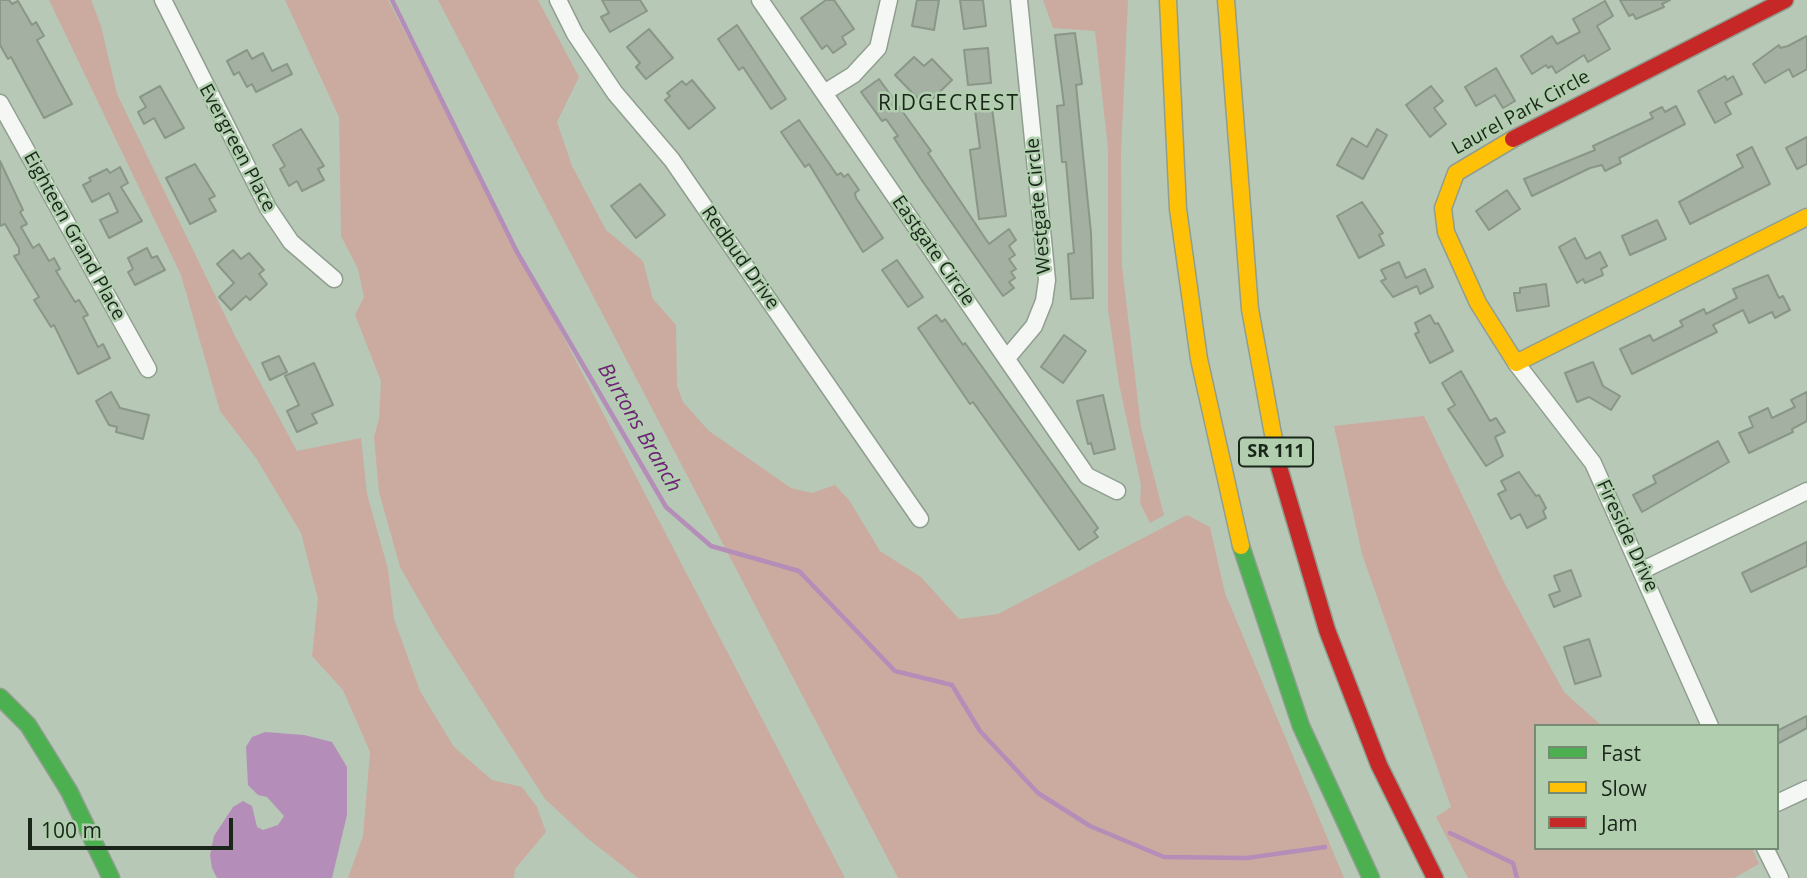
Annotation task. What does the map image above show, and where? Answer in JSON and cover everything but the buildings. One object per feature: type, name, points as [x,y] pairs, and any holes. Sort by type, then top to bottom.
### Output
[{"type":"main road","name":"SR 111","points":[[1168,0],[1178,209],[1199,359],[1240,544],[1301,726],[1371,878]]},
{"type":"main road","name":"SR 111","points":[[1226,0],[1250,309],[1281,479],[1327,630],[1379,765],[1435,878]]},
{"type":"main road","name":"Laurel Park Circle","points":[[1516,363],[1478,303],[1446,232],[1443,208],[1456,173],[1474,160],[1564,110],[1785,0]]},
{"type":"main road","points":[[1516,363],[1807,217]]},
{"type":"main road","points":[[0,697],[27,725],[69,791],[111,878]]},
{"type":"street","name":"Evergreen Place","points":[[163,0],[268,208],[291,242],[334,279]]},
{"type":"street","name":"Redbud Drive","points":[[558,0],[575,34],[615,93],[672,160],[920,519]]},
{"type":"street","name":"Eastgate Circle","points":[[760,0],[1087,476],[1117,491]]},
{"type":"street","points":[[824,93],[853,75],[878,48],[889,0]]},
{"type":"street","name":"Westgate Circle","points":[[1007,358],[1034,326],[1044,301],[1047,280],[1019,0]]},
{"type":"street","name":"Eighteen Grand Place","points":[[0,103],[148,369]]},
{"type":"street","name":"Fireside Drive","points":[[1516,363],[1593,463],[1643,570],[1709,724]]},
{"type":"street","points":[[1643,570],[1807,491]]},
{"type":"street","points":[[1779,802],[1807,789]]},
{"type":"street","points":[[1766,850],[1780,878]]},
{"type":"shaded area","points":[[49,0],[91,0],[101,26],[117,94],[235,336],[297,451],[361,438],[367,494],[388,569],[394,619],[420,691],[454,747],[492,780],[522,787],[537,807],[546,832],[515,869],[514,878],[348,878],[363,836],[370,752],[343,690],[312,656],[318,599],[301,533],[256,458],[220,411],[181,275]]},
{"type":"shaded area","points":[[285,0],[388,0],[845,878],[638,878],[587,838],[545,799],[438,633],[400,567],[379,492],[374,437],[379,419],[381,381],[355,315],[364,297],[358,269],[341,236],[339,117]]},
{"type":"shaded area","points":[[438,0],[538,0],[579,77],[557,122],[572,166],[606,230],[643,261],[653,299],[676,325],[677,386],[683,402],[709,431],[791,488],[812,493],[835,485],[849,500],[880,551],[921,577],[959,619],[998,614],[1187,515],[1210,527],[1225,593],[1344,878],[898,878]]},
{"type":"shaded area","points":[[1043,0],[1128,0],[1121,154],[1122,266],[1141,427],[1164,515],[1150,523],[1140,503],[1141,485],[1119,384],[1108,309],[1108,149],[1095,31],[1053,28]]},
{"type":"shaded area","points":[[1424,416],[1505,584],[1564,692],[1600,724],[1534,724],[1534,850],[1753,850],[1759,864],[1734,878],[1468,878],[1436,817],[1451,807],[1362,554],[1334,426]]},
{"type":"shaded area","points":[[265,732],[304,735],[332,742],[347,767],[347,815],[332,878],[217,878],[212,868],[210,855],[214,836],[233,807],[243,801],[252,806],[257,827],[263,830],[278,825],[284,816],[267,797],[258,795],[248,785],[246,747],[252,737]]},
{"type":"waterway","name":"Burtons Branch","points":[[392,0],[517,252],[666,507],[711,546],[799,571],[895,671],[952,685],[980,731],[1038,793],[1090,826],[1164,857],[1247,858],[1325,847]]},
{"type":"waterway","name":"Burtons Branch","points":[[1450,833],[1513,863],[1517,878]]},
{"type":"traffic: fast","points":[[1241,546],[1301,726],[1371,878]]},
{"type":"traffic: fast","points":[[0,697],[28,725],[69,791],[111,878]]},
{"type":"traffic: slow","points":[[1168,0],[1178,209],[1199,359],[1241,546]]},
{"type":"traffic: slow","points":[[1226,0],[1250,309],[1279,467]]},
{"type":"traffic: slow","points":[[1513,139],[1456,173],[1443,208],[1446,232],[1478,303],[1516,363],[1807,217]]},
{"type":"traffic: jam","points":[[1513,139],[1785,0]]},
{"type":"traffic: jam","points":[[1279,467],[1327,630],[1379,765],[1435,878]]},
{"type":"district","name":"RIDGECREST","points":[[949,104]]}]
